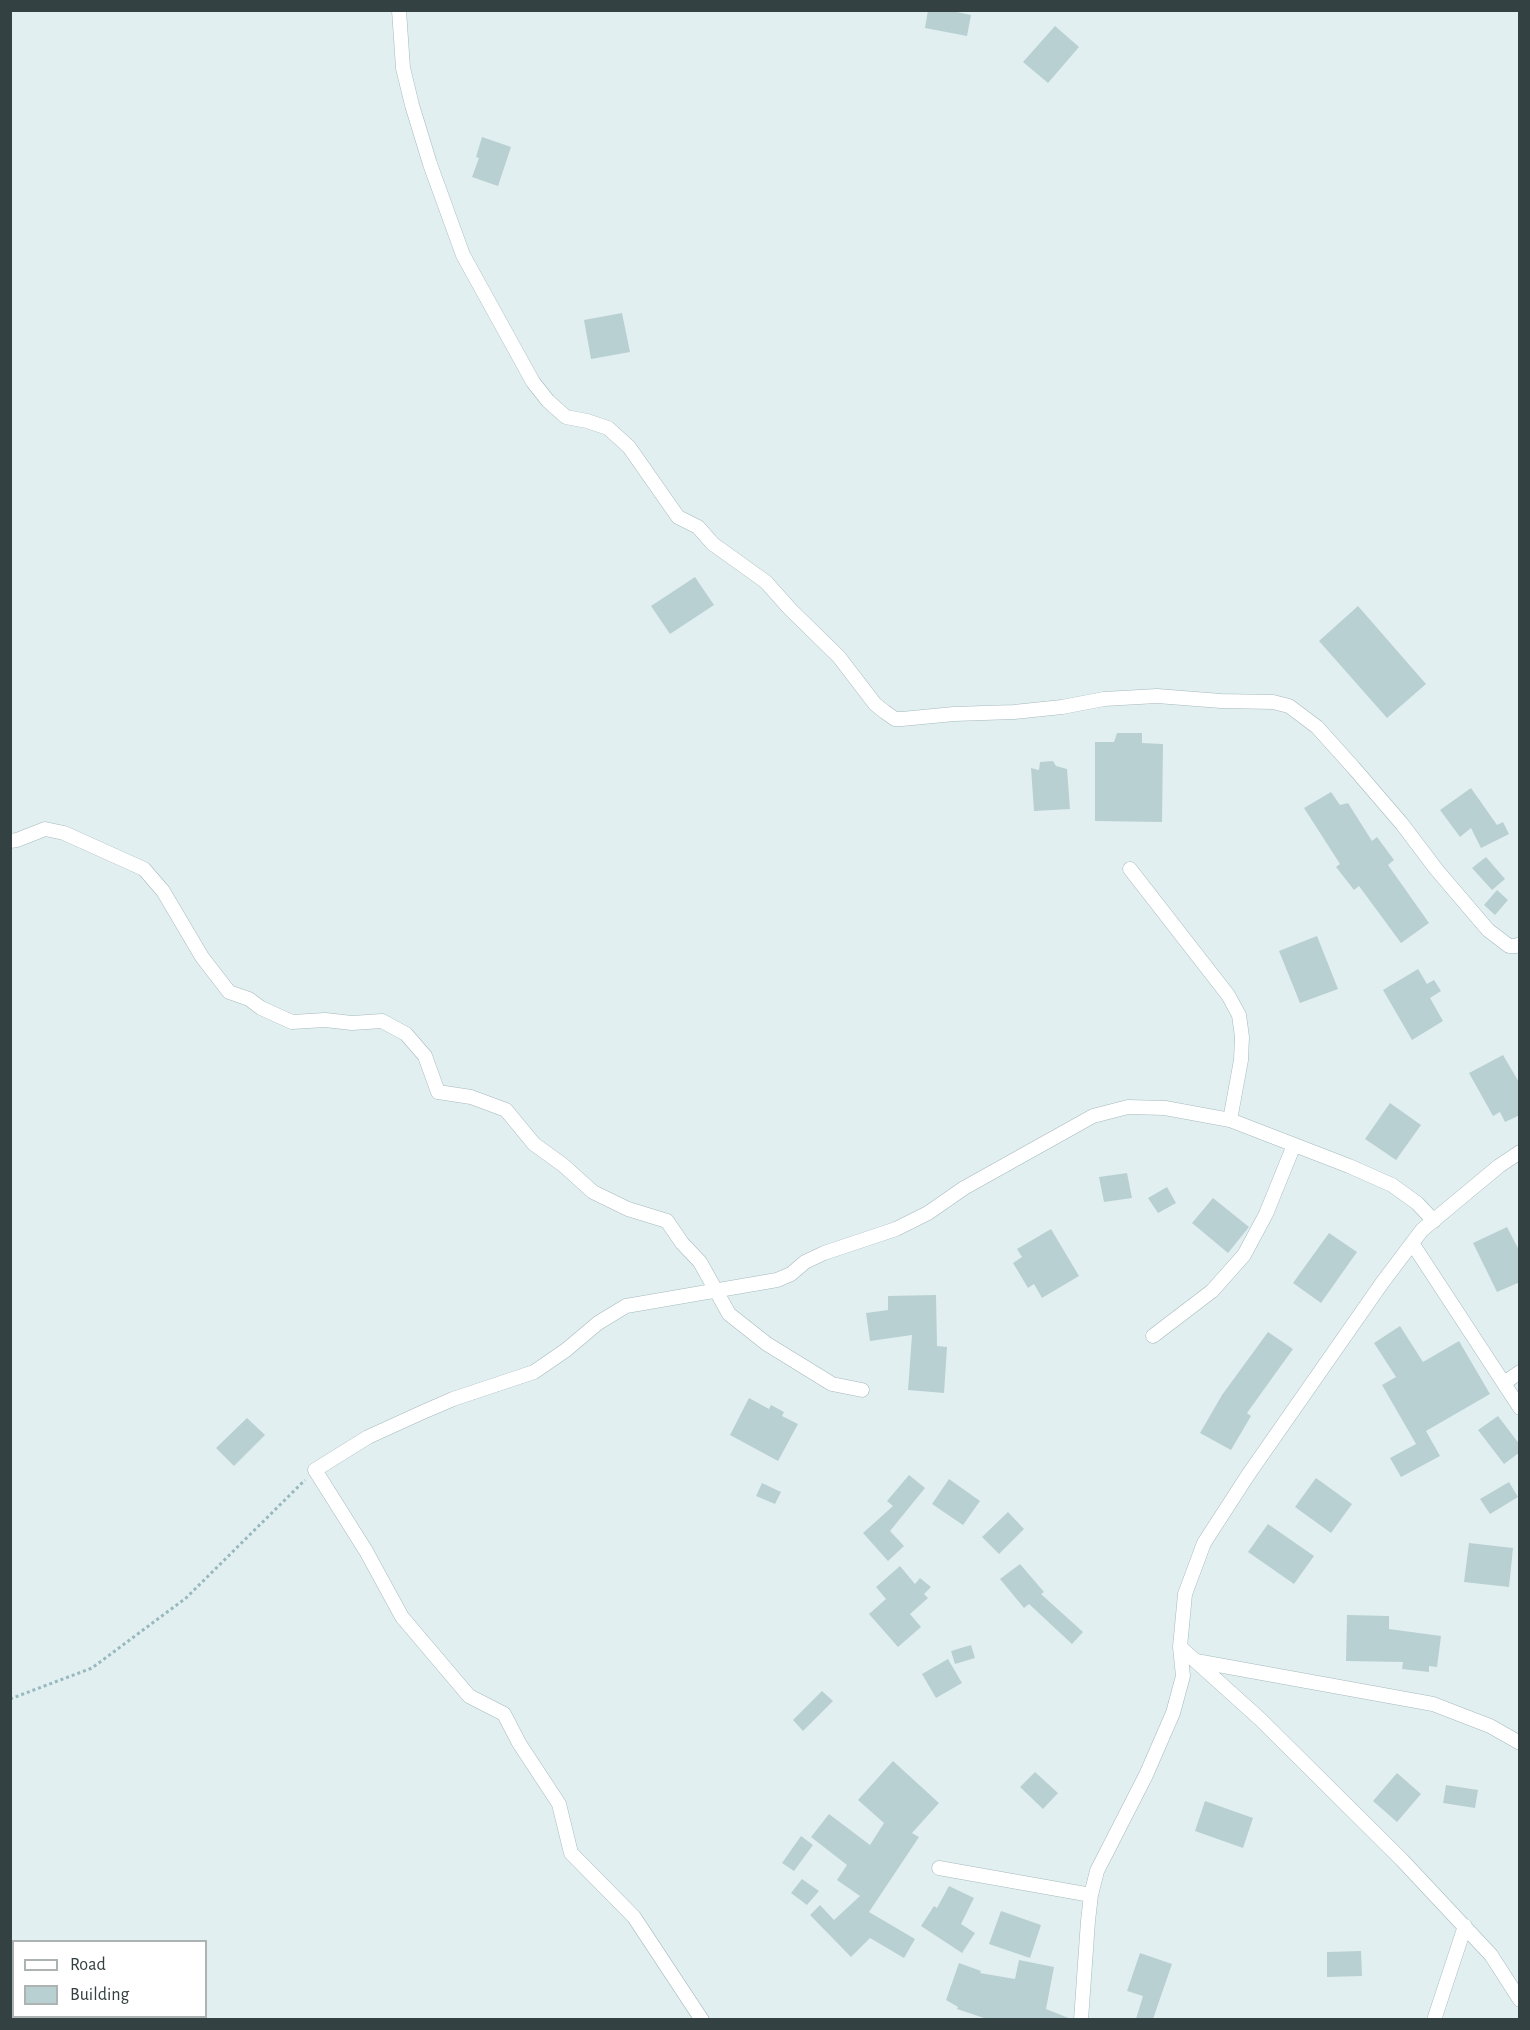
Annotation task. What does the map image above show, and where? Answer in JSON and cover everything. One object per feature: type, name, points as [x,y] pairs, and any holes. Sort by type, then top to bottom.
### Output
[{"type":"street","points":[[399,10],[403,68],[411,105],[463,255],[534,382],[548,401],[566,417],[608,428],[629,447],[678,518],[698,527],[712,544],[766,582],[839,657],[875,704],[895,719],[1014,712],[1062,707],[1104,699],[1157,696],[1272,702],[1289,706],[1317,727],[1353,767],[1488,930],[1509,946],[1520,944]]},
{"type":"street","points":[[10,841],[45,829],[64,833],[144,869],[163,891],[202,957],[229,992],[249,999],[261,1008],[292,1022],[382,1021],[406,1034],[425,1056],[438,1092],[471,1097],[506,1110],[534,1144],[592,1192],[628,1209],[668,1221],[682,1243],[700,1262],[729,1314],[767,1344],[832,1384],[862,1390]]},
{"type":"street","points":[[1130,869],[1228,995],[1239,1015],[1242,1038],[1241,1060],[1230,1120]]},
{"type":"street","points":[[702,2019],[634,1917],[571,1853],[559,1804],[519,1743],[504,1714],[469,1696],[402,1617],[366,1551],[315,1470],[368,1437],[423,1412],[453,1399],[534,1372],[566,1350],[598,1323],[626,1306],[777,1280],[824,1253],[896,1229],[928,1213],[964,1188],[1093,1116],[1128,1107],[1155,1107],[1230,1120],[1392,1185],[1417,1203],[1434,1221]]},
{"type":"street","points":[[1153,1336],[1212,1291],[1244,1255],[1266,1214],[1294,1145]]},
{"type":"street","points":[[1081,2019],[1091,1895],[1097,1871],[1146,1775],[1173,1713],[1183,1676],[1180,1647],[1185,1594],[1204,1543],[1248,1475],[1382,1283],[1422,1230],[1499,1166],[1520,1152]]},
{"type":"street","points":[[1412,1243],[1520,1408]]},
{"type":"street","points":[[1504,1383],[1520,1372]]},
{"type":"street","points":[[1180,1647],[1260,1719],[1402,1860],[1491,1955],[1520,2000]]},
{"type":"street","points":[[1196,1661],[1433,1704],[1490,1726],[1520,1743]]},
{"type":"street","points":[[939,1868],[1091,1895]]},
{"type":"street","points":[[1434,2019],[1464,1926]]},
{"type":"path","points":[[10,1699],[92,1668],[168,1612],[186,1598],[315,1470]]},
{"type":"building","points":[[928,10],[948,10],[971,15],[967,36],[925,28]]},
{"type":"building","points":[[1055,26],[1079,47],[1048,83],[1023,62]]},
{"type":"building","points":[[482,137],[511,147],[498,186],[472,177],[479,158],[476,157]]},
{"type":"building","points":[[622,313],[630,352],[591,359],[584,320]]},
{"type":"building","points":[[695,577],[714,605],[670,634],[651,606]]},
{"type":"building","points":[[1358,606],[1426,684],[1387,718],[1319,641]]},
{"type":"building","points":[[1117,733],[1142,733],[1142,743],[1163,744],[1162,822],[1095,821],[1095,742],[1114,742]]},
{"type":"building","points":[[1053,761],[1056,766],[1067,769],[1070,809],[1034,811],[1031,768],[1039,770],[1040,762]]},
{"type":"building","points":[[1471,788],[1497,825],[1503,822],[1509,834],[1481,848],[1471,828],[1460,837],[1440,810]]},
{"type":"building","points":[[1331,792],[1340,805],[1348,803],[1372,841],[1377,837],[1394,860],[1388,865],[1429,923],[1401,943],[1359,886],[1354,890],[1336,867],[1340,864],[1304,808]]},
{"type":"building","points":[[1486,857],[1505,879],[1492,890],[1472,868]]},
{"type":"building","points":[[1497,890],[1508,900],[1495,915],[1484,905]]},
{"type":"building","points":[[1317,936],[1338,989],[1300,1003],[1279,951]]},
{"type":"building","points":[[1418,969],[1427,984],[1434,980],[1441,991],[1430,998],[1443,1021],[1412,1040],[1383,990]]},
{"type":"building","points":[[1503,1055],[1520,1084],[1520,1115],[1505,1122],[1500,1112],[1493,1116],[1469,1073]]},
{"type":"building","points":[[1390,1103],[1421,1125],[1396,1160],[1365,1139]]},
{"type":"building","points":[[1127,1173],[1132,1198],[1104,1202],[1099,1177]]},
{"type":"building","points":[[1167,1187],[1176,1203],[1158,1213],[1148,1198]]},
{"type":"building","points":[[1213,1198],[1249,1227],[1228,1253],[1192,1223]]},
{"type":"building","points":[[1507,1227],[1520,1252],[1520,1282],[1497,1292],[1473,1243]]},
{"type":"building","points":[[1051,1229],[1079,1276],[1042,1298],[1034,1284],[1028,1288],[1013,1263],[1022,1257],[1017,1249]]},
{"type":"building","points":[[1329,1233],[1357,1252],[1321,1303],[1293,1283]]},
{"type":"building","points":[[936,1295],[937,1346],[947,1347],[944,1393],[908,1390],[912,1335],[870,1341],[866,1313],[888,1310],[888,1296]]},
{"type":"building","points":[[1400,1326],[1423,1362],[1459,1341],[1490,1394],[1426,1431],[1440,1456],[1401,1477],[1390,1458],[1416,1444],[1382,1385],[1396,1377],[1374,1343]]},
{"type":"building","points":[[1268,1332],[1293,1349],[1247,1413],[1251,1416],[1231,1450],[1200,1433],[1222,1395]]},
{"type":"building","points":[[749,1398],[769,1409],[771,1405],[784,1412],[782,1416],[798,1424],[778,1461],[730,1435]]},
{"type":"building","points":[[1498,1416],[1520,1445],[1520,1452],[1504,1464],[1478,1430]]},
{"type":"building","points":[[247,1418],[265,1435],[234,1466],[216,1448]]},
{"type":"building","points":[[909,1475],[925,1488],[890,1531],[904,1546],[888,1561],[863,1533],[893,1506],[887,1501]]},
{"type":"building","points":[[1316,1478],[1352,1504],[1331,1533],[1295,1507]]},
{"type":"building","points":[[949,1479],[980,1501],[963,1525],[932,1504]]},
{"type":"building","points":[[1509,1482],[1518,1497],[1490,1514],[1480,1499]]},
{"type":"building","points":[[762,1483],[781,1492],[775,1504],[756,1496]]},
{"type":"building","points":[[1008,1512],[1024,1529],[999,1554],[982,1537]]},
{"type":"building","points":[[1268,1524],[1314,1556],[1294,1584],[1248,1552]]},
{"type":"building","points":[[1469,1543],[1513,1548],[1509,1587],[1464,1582]]},
{"type":"building","points":[[1020,1564],[1044,1592],[1041,1594],[1083,1632],[1072,1644],[1029,1604],[1024,1608],[1000,1579]]},
{"type":"building","points":[[900,1566],[915,1584],[920,1578],[931,1587],[924,1594],[928,1598],[910,1614],[921,1627],[898,1647],[869,1614],[886,1599],[876,1587]]},
{"type":"building","points":[[1347,1615],[1389,1616],[1389,1629],[1441,1636],[1437,1667],[1429,1666],[1429,1672],[1402,1669],[1403,1662],[1346,1661]]},
{"type":"building","points":[[971,1645],[975,1658],[955,1664],[951,1651]]},
{"type":"building","points":[[948,1659],[962,1683],[936,1698],[922,1674]]},
{"type":"building","points":[[822,1691],[833,1701],[803,1731],[793,1720]]},
{"type":"building","points":[[893,1761],[939,1803],[912,1833],[919,1837],[869,1912],[915,1939],[904,1958],[870,1938],[851,1957],[810,1915],[820,1905],[834,1920],[860,1896],[837,1880],[847,1865],[811,1837],[829,1814],[870,1845],[884,1823],[858,1800]]},
{"type":"building","points":[[1035,1772],[1058,1793],[1043,1809],[1020,1787]]},
{"type":"building","points":[[1397,1773],[1421,1794],[1397,1822],[1373,1801]]},
{"type":"building","points":[[1446,1785],[1478,1790],[1475,1808],[1443,1803]]},
{"type":"building","points":[[1205,1801],[1253,1818],[1243,1848],[1195,1831]]},
{"type":"building","points":[[801,1836],[813,1845],[794,1871],[782,1863]]},
{"type":"building","points":[[802,1879],[819,1891],[807,1905],[791,1893]]},
{"type":"building","points":[[949,1886],[974,1898],[961,1924],[975,1933],[962,1953],[921,1926],[934,1906],[937,1908]]},
{"type":"building","points":[[1001,1911],[1041,1925],[1030,1958],[989,1944]]},
{"type":"building","points":[[1361,1951],[1362,1976],[1327,1977],[1327,1952]]},
{"type":"building","points":[[1140,1953],[1172,1964],[1153,2019],[1136,2019],[1143,1996],[1127,1991]]},
{"type":"building","points":[[1019,1960],[1054,1967],[1046,2009],[1071,2019],[987,2019],[957,2009],[958,2007],[946,2000],[959,1963],[981,1971],[980,1973],[1015,1979]]}]
